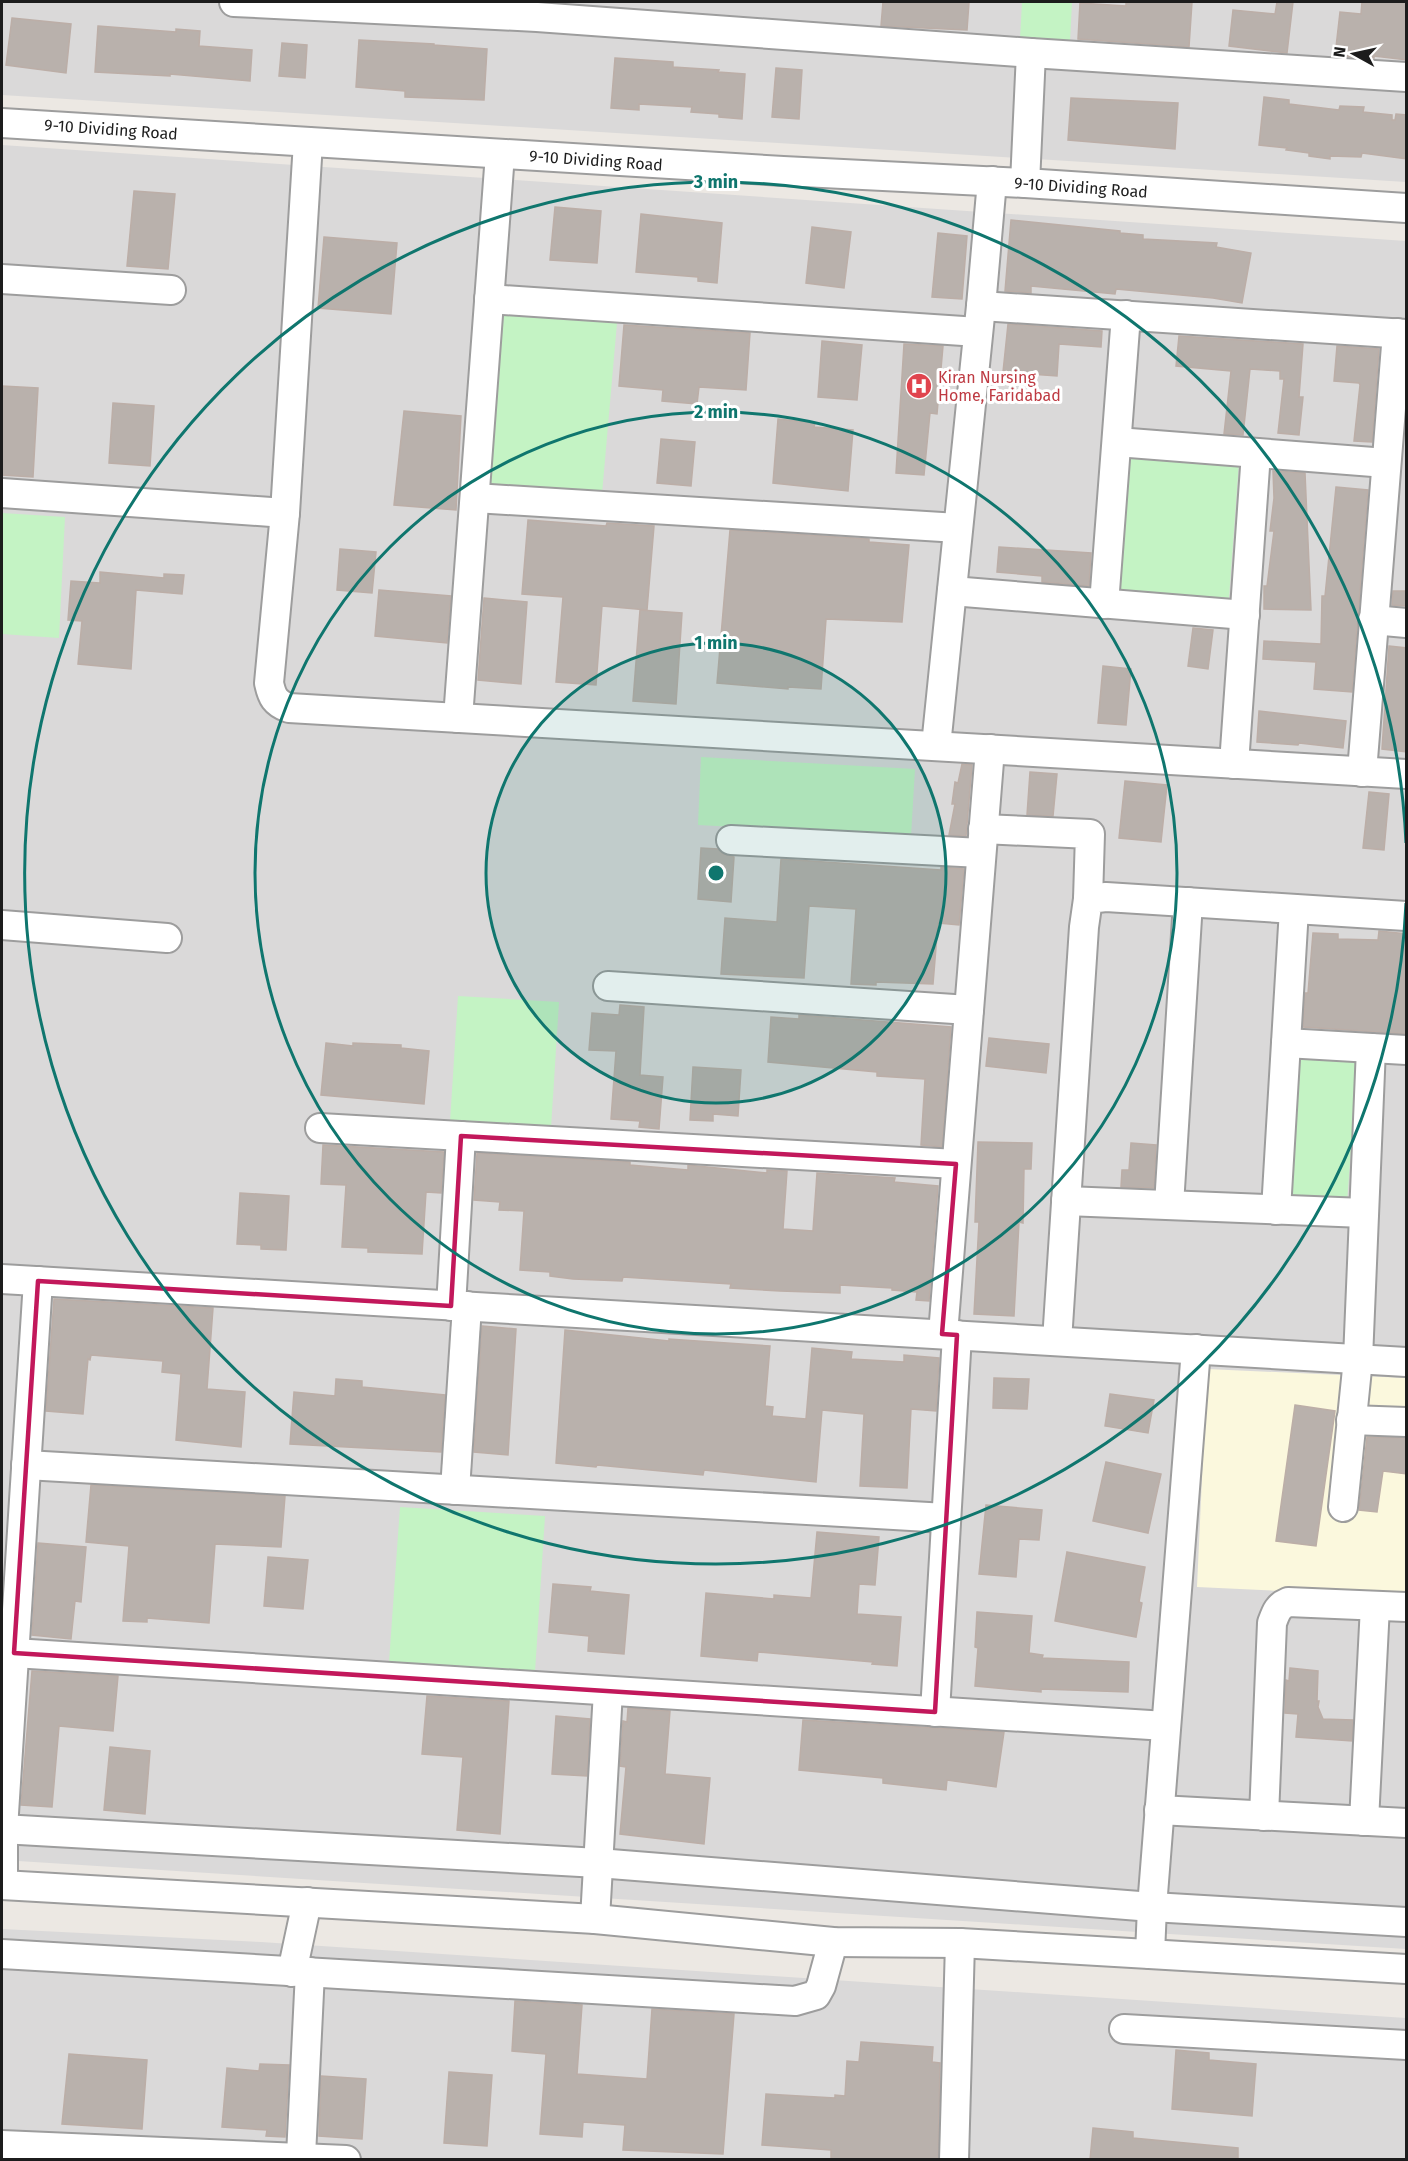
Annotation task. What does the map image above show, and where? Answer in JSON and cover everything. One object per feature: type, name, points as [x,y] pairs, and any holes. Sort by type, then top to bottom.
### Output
[{"type":"street","points":[[234,2],[537,9],[1031,53],[1407,76]]},
{"type":"street","points":[[1024,183],[1031,53]]},
{"type":"street","name":"9-10 Dividing Road","points":[[2,123],[783,171],[992,181],[1407,208]]},
{"type":"street","points":[[308,141],[285,513],[269,683],[272,695],[278,704],[289,708],[1407,774]]},
{"type":"street","points":[[458,718],[500,154]]},
{"type":"street","points":[[936,746],[992,181]]},
{"type":"street","points":[[2,279],[171,290]]},
{"type":"street","points":[[489,299],[980,319],[1126,315],[1402,333],[1386,463],[1362,772]]},
{"type":"street","points":[[1104,604],[1126,315]]},
{"type":"street","points":[[1117,442],[1386,463]]},
{"type":"street","points":[[1234,764],[1257,453]]},
{"type":"street","points":[[2,492],[285,513]]},
{"type":"street","points":[[474,498],[958,528]]},
{"type":"street","points":[[952,591],[1245,615]]},
{"type":"street","points":[[1373,620],[1407,622]]},
{"type":"street","points":[[935,1712],[946,1518],[956,1164],[990,750]]},
{"type":"street","points":[[731,840],[982,841],[1090,834],[1088,899],[1084,927],[1057,1341]]},
{"type":"street","points":[[1088,899],[1106,897],[1407,916]]},
{"type":"street","points":[[1169,1205],[1188,902]]},
{"type":"street","points":[[1276,1210],[1294,909]]},
{"type":"street","points":[[2,925],[167,938]]},
{"type":"street","points":[[608,986],[969,1010]]},
{"type":"street","points":[[1286,1043],[1407,1050]]},
{"type":"street","points":[[1343,1507],[1358,1359],[1371,1048]]},
{"type":"street","points":[[320,1128],[956,1164]]},
{"type":"street","points":[[455,1490],[461,1136]]},
{"type":"street","points":[[1066,1201],[1364,1214]]},
{"type":"street","points":[[2,1279],[1407,1362]]},
{"type":"street","points":[[38,1281],[2,1829],[2,1885],[595,1919],[833,1942],[960,1943],[1407,1970]]},
{"type":"street","points":[[1150,1954],[1196,1349]]},
{"type":"street","points":[[1351,1420],[1407,1422]]},
{"type":"street","points":[[26,1465],[946,1518]]},
{"type":"street","points":[[1264,1816],[1272,1623],[1276,1611],[1288,1602],[1407,1607]]},
{"type":"street","points":[[1364,1821],[1375,1606]]},
{"type":"street","points":[[14,1653],[1166,1726]]},
{"type":"street","points":[[595,1919],[608,1691]]},
{"type":"street","points":[[1160,1810],[1407,1823]]},
{"type":"street","points":[[2,1829],[598,1863],[1152,1907],[1407,1922]]},
{"type":"street","points":[[301,2156],[301,1972],[307,1902]]},
{"type":"street","points":[[2,1953],[795,2001],[816,1995],[821,1986],[833,1942]]},
{"type":"street","points":[[954,2160],[960,1943]]},
{"type":"street","points":[[1124,2029],[1407,2045]]},
{"type":"street","points":[[2,2145],[301,2156],[346,2160]]},
{"type":"highlighted area","points":[[461,1136],[956,1164],[942,1334],[957,1335],[935,1712],[14,1653],[38,1281],[451,1306]]},
{"type":"shaded area","points":[[2,2],[1406,2],[1406,182],[2,95]]},
{"type":"shaded area","points":[[2,145],[1406,241],[1406,1949],[2,1860]]},
{"type":"shaded area","points":[[1207,1369],[1406,1378],[1406,1597],[1197,1587]]},
{"type":"shaded area","points":[[2,1929],[261,1942],[1406,2018],[1406,2159],[2,2160]]},
{"type":"green space","points":[[1022,2],[1072,2],[1070,42],[1020,39]]},
{"type":"green space","points":[[504,313],[617,323],[602,494],[489,484]]},
{"type":"green space","points":[[1126,453],[1239,462],[1229,598],[1115,590]]},
{"type":"green space","points":[[2,513],[65,517],[59,638],[2,634]]},
{"type":"green space","points":[[701,757],[915,769],[911,836],[698,825]]},
{"type":"green space","points":[[458,996],[559,1002],[551,1128],[450,1122]]},
{"type":"green space","points":[[1299,1056],[1358,1060],[1347,1202],[1289,1198]]},
{"type":"green space","points":[[400,1507],[545,1516],[535,1672],[389,1662]]},
{"type":"building","points":[[883,2],[969,2],[967,30],[881,26]]},
{"type":"building","points":[[1126,2],[1192,2],[1189,47],[1078,39],[1080,3],[1126,6]]},
{"type":"building","points":[[1277,2],[1293,2],[1287,53],[1229,46],[1233,10],[1275,14]]},
{"type":"building","points":[[1362,2],[1407,2],[1407,60],[1374,56],[1374,58],[1335,56],[1340,12],[1361,14]]},
{"type":"building","points":[[12,18],[71,24],[66,73],[6,65]]},
{"type":"building","points":[[98,26],[176,32],[176,29],[200,31],[199,46],[252,50],[250,81],[170,74],[170,76],[95,72]]},
{"type":"building","points":[[359,40],[487,49],[484,100],[405,97],[405,91],[356,87]]},
{"type":"building","points":[[282,43],[307,45],[305,78],[279,76]]},
{"type":"building","points":[[615,58],[673,62],[673,67],[745,74],[742,119],[719,117],[719,114],[691,112],[692,107],[639,104],[639,110],[611,108]]},
{"type":"building","points":[[776,68],[802,70],[799,119],[772,117]]},
{"type":"building","points":[[1264,97],[1289,100],[1289,104],[1339,110],[1340,106],[1364,107],[1363,112],[1392,115],[1392,120],[1395,120],[1396,114],[1407,115],[1407,159],[1362,153],[1361,157],[1330,156],[1330,159],[1309,156],[1309,153],[1286,150],[1287,148],[1259,145]]},
{"type":"building","points":[[1071,98],[1178,103],[1175,149],[1068,140]]},
{"type":"building","points":[[134,191],[175,194],[168,269],[127,266]]},
{"type":"building","points":[[555,207],[601,211],[597,263],[550,260]]},
{"type":"building","points":[[641,214],[722,223],[717,283],[698,281],[698,277],[636,272]]},
{"type":"building","points":[[1011,220],[1120,231],[1120,233],[1143,235],[1143,239],[1217,243],[1216,247],[1251,253],[1242,303],[1116,289],[1115,294],[1031,286],[1031,293],[1005,291]]},
{"type":"building","points":[[812,227],[851,232],[844,288],[806,283]]},
{"type":"building","points":[[938,233],[967,236],[962,299],[932,297]]},
{"type":"building","points":[[324,237],[397,243],[391,314],[318,308]]},
{"type":"building","points":[[1008,324],[1102,331],[1101,347],[1059,344],[1057,376],[1003,372]]},
{"type":"building","points":[[624,325],[750,333],[746,390],[699,387],[697,404],[662,401],[663,390],[619,386]]},
{"type":"building","points":[[1179,336],[1303,344],[1299,397],[1303,397],[1299,435],[1278,433],[1284,379],[1280,379],[1280,371],[1250,369],[1243,435],[1224,434],[1231,371],[1176,366]]},
{"type":"building","points":[[822,341],[862,345],[857,400],[818,397]]},
{"type":"building","points":[[904,344],[943,346],[937,414],[930,413],[924,475],[896,473]]},
{"type":"building","points":[[1337,346],[1379,349],[1372,442],[1354,441],[1360,385],[1359,383],[1334,381]]},
{"type":"building","points":[[2,386],[38,388],[33,477],[2,475]]},
{"type":"building","points":[[113,403],[154,406],[150,466],[109,463]]},
{"type":"building","points":[[404,411],[461,416],[456,510],[394,505]]},
{"type":"building","points":[[778,419],[815,423],[814,427],[853,430],[848,491],[773,483]]},
{"type":"building","points":[[661,439],[695,442],[691,486],[657,483]]},
{"type":"building","points":[[1273,471],[1305,473],[1311,610],[1264,609],[1264,586],[1267,586],[1274,531],[1270,531],[1274,498]]},
{"type":"building","points":[[1336,487],[1368,490],[1352,692],[1314,689],[1316,662],[1263,659],[1264,641],[1321,644],[1322,596],[1325,596]]},
{"type":"building","points":[[528,520],[606,526],[607,523],[654,526],[647,610],[602,606],[596,685],[556,682],[563,597],[522,594]]},
{"type":"building","points":[[730,530],[869,539],[869,542],[909,545],[902,622],[826,619],[821,689],[788,687],[788,689],[717,683]]},
{"type":"building","points":[[999,547],[1091,553],[1089,586],[1042,582],[1042,576],[997,572]]},
{"type":"building","points":[[340,549],[376,552],[372,593],[337,590]]},
{"type":"building","points":[[100,572],[164,578],[164,574],[184,575],[182,594],[136,590],[131,669],[78,664],[82,621],[68,620],[71,581],[100,583]]},
{"type":"building","points":[[379,590],[451,596],[447,643],[375,636]]},
{"type":"building","points":[[1393,591],[1407,591],[1407,606],[1392,605]]},
{"type":"building","points":[[484,598],[527,602],[521,684],[478,680]]},
{"type":"building","points":[[640,610],[682,613],[676,704],[633,701]]},
{"type":"building","points":[[1193,628],[1213,630],[1208,669],[1188,666]]},
{"type":"building","points":[[1389,646],[1407,648],[1407,752],[1382,749]]},
{"type":"building","points":[[1103,666],[1131,669],[1126,725],[1098,723]]},
{"type":"building","points":[[1259,711],[1346,721],[1343,748],[1299,743],[1298,745],[1257,742]]},
{"type":"building","points":[[962,764],[972,765],[966,836],[949,835],[955,804],[952,804],[955,782],[958,783]]},
{"type":"building","points":[[1030,772],[1057,774],[1053,816],[1027,815]]},
{"type":"building","points":[[1125,781],[1167,785],[1161,842],[1119,838]]},
{"type":"building","points":[[1369,792],[1389,794],[1384,850],[1363,848]]},
{"type":"building","points":[[701,848],[718,849],[723,854],[734,857],[731,902],[698,899]]},
{"type":"building","points":[[781,859],[941,870],[941,867],[964,869],[959,925],[938,923],[933,984],[876,982],[876,985],[851,984],[856,909],[809,906],[804,978],[721,974],[725,918],[777,922]]},
{"type":"building","points":[[1379,931],[1407,934],[1407,1034],[1303,1027],[1313,933],[1338,934],[1338,939],[1378,940]]},
{"type":"building","points":[[620,1005],[644,1007],[640,1075],[663,1077],[659,1129],[639,1127],[640,1121],[611,1119],[616,1051],[589,1050],[592,1013],[619,1015]]},
{"type":"building","points":[[799,1015],[951,1027],[942,1147],[921,1145],[925,1079],[877,1076],[877,1072],[768,1062],[771,1017],[799,1019]]},
{"type":"building","points":[[989,1038],[1049,1044],[1046,1073],[986,1066]]},
{"type":"building","points":[[326,1043],[353,1046],[353,1043],[401,1045],[401,1048],[429,1051],[424,1104],[321,1095]]},
{"type":"building","points":[[693,1067],[741,1070],[738,1116],[713,1114],[713,1121],[690,1120]]},
{"type":"building","points":[[978,1142],[1032,1143],[1031,1169],[1024,1169],[1023,1223],[1019,1222],[1014,1316],[974,1314],[979,1222],[975,1222]]},
{"type":"building","points":[[1131,1143],[1156,1145],[1154,1188],[1121,1187],[1122,1170],[1129,1170]]},
{"type":"building","points":[[323,1145],[444,1152],[441,1193],[426,1192],[422,1254],[368,1252],[368,1248],[342,1247],[346,1185],[321,1184]]},
{"type":"building","points":[[477,1153],[630,1162],[630,1165],[688,1170],[688,1165],[767,1173],[767,1170],[787,1171],[783,1229],[813,1231],[817,1173],[895,1178],[894,1182],[938,1186],[929,1301],[916,1300],[917,1292],[892,1290],[892,1288],[840,1285],[840,1293],[780,1291],[730,1288],[731,1284],[623,1277],[622,1281],[573,1279],[550,1276],[550,1272],[520,1270],[524,1211],[499,1210],[500,1202],[474,1200]]},
{"type":"building","points":[[240,1193],[289,1196],[286,1250],[261,1249],[261,1245],[237,1244]]},
{"type":"building","points":[[54,1299],[213,1308],[207,1389],[245,1392],[241,1447],[176,1440],[181,1374],[162,1372],[163,1361],[91,1355],[90,1360],[88,1359],[83,1414],[46,1411]]},
{"type":"building","points":[[482,1326],[516,1329],[508,1455],[474,1452]]},
{"type":"building","points":[[565,1330],[669,1341],[669,1339],[770,1346],[765,1406],[773,1407],[772,1416],[806,1419],[812,1348],[852,1352],[851,1359],[904,1362],[904,1355],[939,1358],[936,1411],[911,1409],[907,1488],[860,1486],[864,1414],[822,1410],[816,1482],[704,1470],[703,1475],[556,1463]]},
{"type":"building","points":[[994,1378],[1029,1379],[1027,1409],[993,1408]]},
{"type":"building","points":[[336,1379],[362,1381],[362,1387],[445,1395],[441,1452],[290,1444],[294,1392],[335,1396]]},
{"type":"building","points":[[1110,1394],[1154,1400],[1148,1433],[1105,1426]]},
{"type":"building","points":[[1295,1405],[1335,1411],[1316,1546],[1276,1541]]},
{"type":"building","points":[[1367,1437],[1407,1438],[1407,1474],[1383,1471],[1377,1512],[1359,1510]]},
{"type":"building","points":[[1106,1462],[1161,1474],[1148,1533],[1093,1521]]},
{"type":"building","points":[[91,1485],[285,1496],[281,1547],[215,1544],[209,1623],[147,1618],[147,1622],[123,1621],[129,1546],[86,1542]]},
{"type":"building","points":[[986,1505],[1042,1510],[1039,1540],[1019,1539],[1016,1577],[979,1574]]},
{"type":"building","points":[[817,1532],[879,1537],[875,1585],[859,1584],[857,1614],[901,1617],[897,1666],[758,1652],[757,1661],[701,1656],[706,1593],[774,1599],[774,1595],[811,1598]]},
{"type":"building","points":[[38,1543],[86,1547],[81,1602],[75,1601],[71,1639],[32,1635]]},
{"type":"building","points":[[1067,1552],[1145,1567],[1136,1637],[1055,1621]]},
{"type":"building","points":[[268,1557],[308,1560],[303,1609],[264,1606]]},
{"type":"building","points":[[553,1584],[591,1587],[590,1591],[629,1595],[624,1654],[588,1651],[589,1636],[549,1632]]},
{"type":"building","points":[[977,1612],[1032,1616],[1029,1653],[1043,1655],[1042,1658],[1129,1662],[1128,1692],[1041,1689],[1041,1692],[975,1686],[978,1648],[975,1647]]},
{"type":"building","points":[[1290,1668],[1318,1671],[1317,1701],[1319,1701],[1318,1707],[1323,1719],[1353,1720],[1352,1741],[1296,1737],[1298,1714],[1285,1713],[1286,1680],[1289,1681]]},
{"type":"building","points":[[32,1671],[118,1676],[113,1731],[59,1726],[52,1807],[21,1805]]},
{"type":"building","points":[[427,1696],[509,1701],[500,1834],[457,1830],[463,1757],[422,1754]]},
{"type":"building","points":[[628,1708],[670,1711],[665,1774],[710,1778],[704,1844],[620,1834],[626,1767],[620,1766],[623,1721],[627,1722]]},
{"type":"building","points":[[556,1716],[590,1719],[587,1776],[552,1774]]},
{"type":"building","points":[[803,1720],[1004,1732],[996,1787],[947,1780],[946,1790],[883,1783],[883,1778],[799,1770]]},
{"type":"building","points":[[110,1747],[150,1751],[145,1814],[104,1810]]},
{"type":"building","points":[[515,2001],[582,2005],[577,2074],[647,2079],[652,2009],[734,2014],[723,2154],[623,2150],[625,2125],[583,2122],[582,2137],[540,2134],[546,2054],[512,2051]]},
{"type":"building","points":[[861,2042],[933,2047],[932,2062],[940,2063],[938,2160],[831,2160],[831,2150],[762,2145],[766,2094],[835,2098],[835,2095],[845,2096],[847,2061],[859,2062]]},
{"type":"building","points":[[1176,2050],[1209,2053],[1209,2060],[1256,2064],[1252,2116],[1172,2109]]},
{"type":"building","points":[[69,2054],[147,2060],[142,2129],[62,2124]]},
{"type":"building","points":[[260,2064],[289,2065],[285,2137],[266,2136],[267,2130],[222,2127],[227,2068],[259,2071]]},
{"type":"building","points":[[449,2072],[492,2075],[487,2146],[444,2143]]},
{"type":"building","points":[[321,2076],[366,2079],[362,2139],[319,2136]]},
{"type":"building","points":[[1093,2128],[1133,2132],[1133,2138],[1238,2148],[1238,2160],[1090,2160]]},
{"type":"place","name":"Kiran Nursing Home, Faridabad","points":[[919,386]]}]
